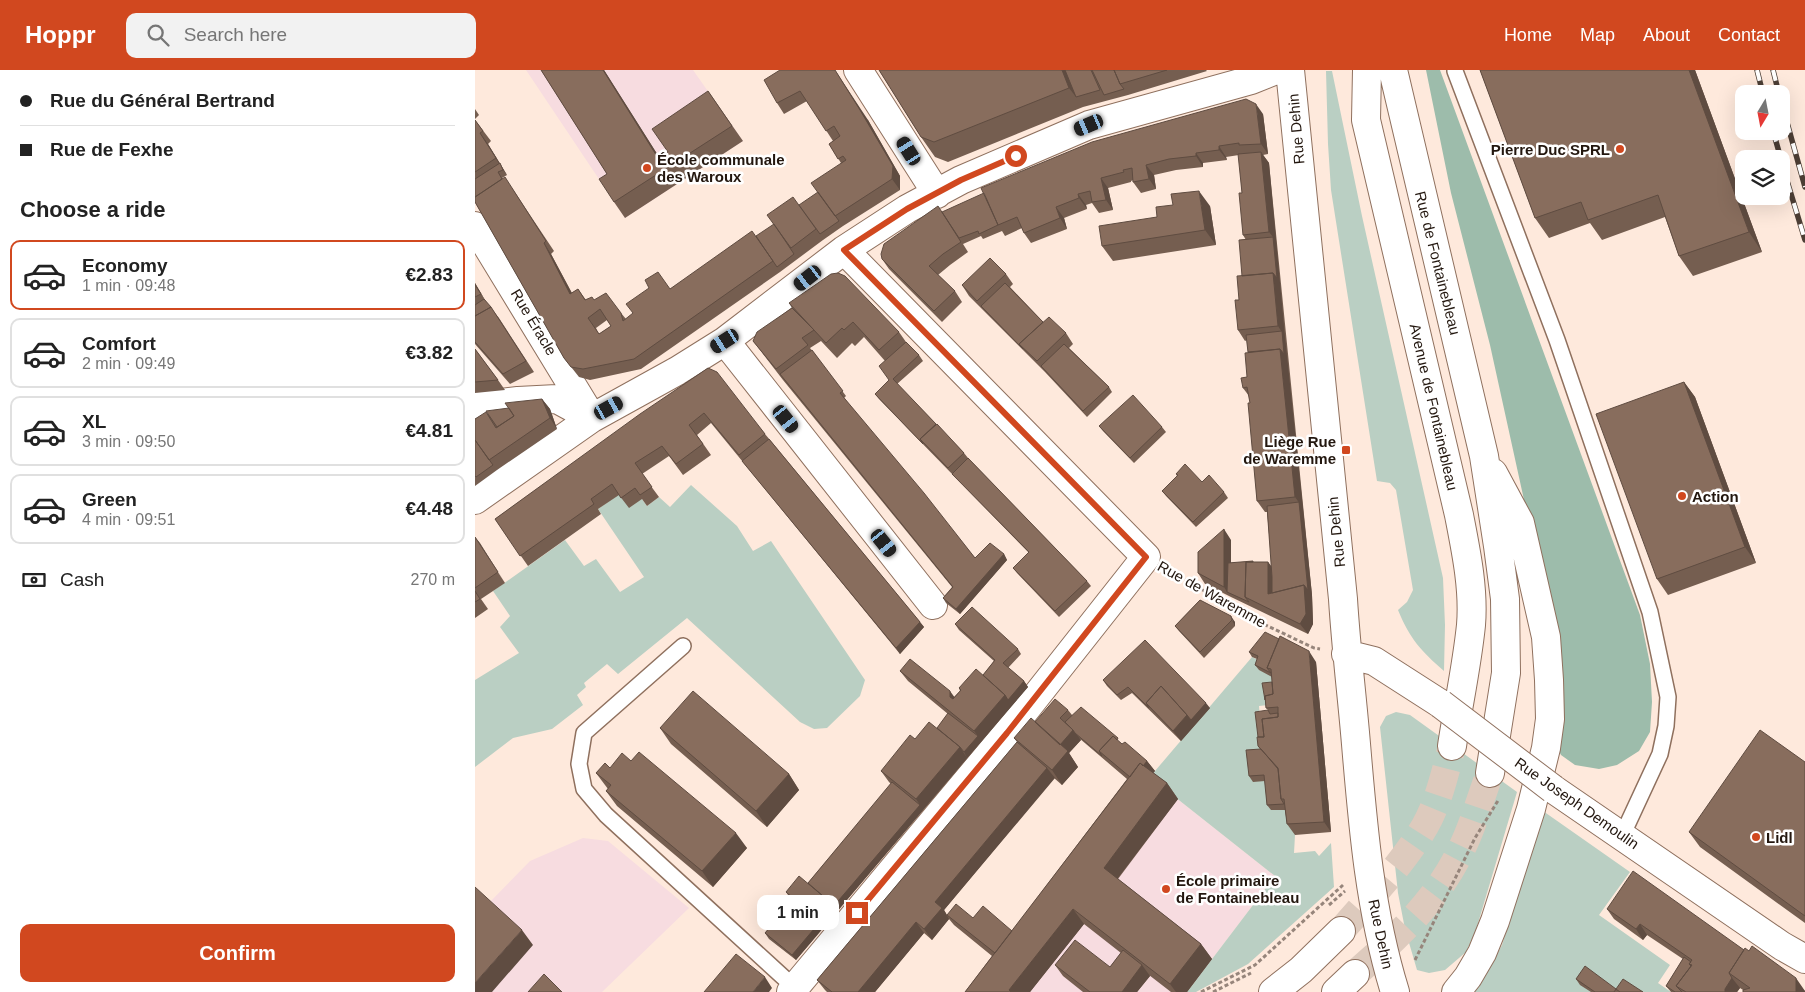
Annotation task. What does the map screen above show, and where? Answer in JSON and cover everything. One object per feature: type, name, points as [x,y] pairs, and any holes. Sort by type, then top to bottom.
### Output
[{"type":"street","points":[[858,70],[937,194]]},
{"type":"street","points":[[475,500],[592,418],[677,372],[725,341],[844,250],[907,209],[961,180],[1089,125],[1251,80],[1276,70]]},
{"type":"street","name":"Rue Dehin","points":[[1290,70],[1343,599],[1346,654],[1367,862],[1385,960],[1395,992]]},
{"type":"street","name":"Avenue de Fontainebleau","points":[[1367,70],[1366,120],[1459,515],[1466,553],[1471,624],[1452,746]]},
{"type":"street","name":"Rue de Fontainebleau","points":[[1393,70],[1484,456]]},
{"type":"street","name":"Rue Éracle","points":[[475,226],[592,418]]},
{"type":"street","name":"Rue de Waremme","points":[[844,250],[1146,557]]},
{"type":"street","points":[[725,341],[933,605]]},
{"type":"street","points":[[475,406],[518,401],[557,400],[592,418]]},
{"type":"street","points":[[1484,456],[1505,599],[1506,635],[1506,672],[1490,773]]},
{"type":"street","points":[[1456,992],[1468,977],[1482,953],[1495,921],[1531,809],[1546,748],[1550,719],[1546,637],[1521,523],[1484,456]]},
{"type":"street","points":[[793,990],[1007,733],[1146,557]]},
{"type":"street","name":"Rue Joseph Demoulin","points":[[1346,654],[1374,661],[1441,704],[1553,789],[1782,946],[1805,959]]},
{"type":"street","points":[[1273,992],[1301,970],[1341,931]]},
{"type":"lane","points":[[1455,71],[1557,340],[1650,612],[1668,696],[1666,726],[1660,754],[1622,836]]},
{"type":"lane","points":[[683,646],[584,734],[579,764],[584,789],[606,815],[793,990]]},
{"type":"path","name":"Rue de Waremme","points":[[1146,557],[1255,620],[1314,648]]},
{"type":"path","points":[[1412,967],[1475,838],[1520,764]]},
{"type":"path","points":[[1201,992],[1255,965],[1367,862]]},
{"type":"shaded area","name":"École communale des Waroux","points":[[526,70],[693,70],[743,141],[625,218]]},
{"type":"shaded area","name":"École primaire de Fontainebleau","points":[[1151,778],[1275,876],[1187,992],[987,992]]},
{"type":"shaded area","points":[[583,838],[608,841],[689,908],[602,992],[475,992],[475,892],[488,904],[530,861]]},
{"type":"green space","points":[[1426,70],[1440,70],[1640,615],[1650,664],[1652,702],[1650,732],[1639,751],[1617,765],[1599,769],[1575,765],[1561,755],[1558,749],[1562,733],[1564,697],[1557,650],[1490,345],[1451,193]]},
{"type":"green space","points":[[1326,71],[1332,71],[1362,216],[1443,578],[1444,671],[1417,644],[1398,610],[1407,602],[1413,590],[1396,490],[1390,483],[1377,481],[1331,190]]},
{"type":"green space","points":[[691,485],[737,526],[753,551],[771,541],[865,680],[860,696],[827,728],[814,729],[800,722],[687,618],[618,674],[607,664],[584,683],[586,687],[577,695],[583,705],[552,729],[513,738],[475,767],[475,680],[519,653],[500,627],[510,616],[493,591],[565,540],[584,566],[596,559],[620,592],[644,577],[598,509],[619,494],[642,499],[647,506],[659,497],[670,507]]},
{"type":"green space","points":[[1252,657],[1262,662],[1278,680],[1268,705],[1259,706],[1262,747],[1253,781],[1268,780],[1271,810],[1291,810],[1295,835],[1294,853],[1315,851],[1319,856],[1331,843],[1334,887],[1248,964],[1196,992],[1187,992],[1275,876],[1151,778]]},
{"type":"green space","points":[[1396,712],[1410,715],[1517,792],[1476,930],[1466,952],[1445,970],[1429,973],[1417,970],[1405,929],[1398,893],[1380,727],[1386,716]]},
{"type":"green space","points":[[1543,811],[1630,872],[1599,915],[1670,965],[1658,983],[1671,992],[1474,992],[1486,975],[1502,945]]},
{"type":"building","points":[[541,70],[603,70],[658,158],[668,152],[652,129],[708,91],[732,126],[614,202],[599,179],[607,174]]},
{"type":"building","points":[[780,70],[835,70],[893,166],[892,179],[835,216],[811,183],[846,160],[843,156],[838,159],[829,144],[840,136],[834,126],[826,131],[800,91],[777,103],[764,80]]},
{"type":"building","points":[[879,70],[1062,70],[1069,88],[934,142],[921,137]]},
{"type":"building","points":[[1065,70],[1091,70],[1100,90],[1076,97]]},
{"type":"building","points":[[1092,70],[1114,70],[1124,89],[1104,95]]},
{"type":"building","points":[[1114,70],[1167,70],[1120,84]]},
{"type":"building","name":"Pierre Duc SPRL","points":[[1480,70],[1689,70],[1735,194],[1735,205],[1739,205],[1749,232],[1679,256],[1658,195],[1588,220],[1581,202],[1535,218]]},
{"type":"building","points":[[1246,99],[1256,104],[1261,144],[1239,145],[1239,143],[1219,146],[1219,150],[1196,153],[1196,156],[1169,159],[1146,165],[1149,179],[1133,182],[1132,168],[1101,178],[1106,200],[1092,202],[1090,191],[1078,194],[1079,198],[1056,207],[1060,218],[1024,233],[1017,217],[998,225],[981,188],[1092,142]]},
{"type":"building","points":[[475,120],[483,131],[480,133],[496,158],[475,172]]},
{"type":"building","points":[[1261,152],[1269,232],[1243,235],[1239,193],[1242,193],[1238,154]]},
{"type":"building","points":[[500,163],[503,170],[498,172],[502,179],[475,197],[475,179]]},
{"type":"building","points":[[505,177],[546,241],[544,243],[570,294],[578,289],[585,300],[592,297],[594,300],[606,293],[621,313],[623,321],[633,313],[626,304],[649,288],[645,280],[658,272],[670,289],[752,231],[773,261],[634,359],[583,369],[571,367],[564,358],[475,202],[475,197]],"holes":[[[600,309],[611,326],[599,334],[588,318]]]},
{"type":"building","points":[[1199,191],[1205,230],[1102,246],[1099,226],[1157,217],[1156,207],[1173,205],[1171,194]]},
{"type":"building","points":[[818,192],[839,221],[820,234],[799,205]]},
{"type":"building","points":[[984,193],[998,225],[979,234],[978,231],[959,238],[942,212]]},
{"type":"building","points":[[793,197],[816,229],[791,248],[767,215]]},
{"type":"building","points":[[938,206],[961,242],[929,266],[955,291],[934,311],[882,259],[881,254],[884,244]]},
{"type":"building","points":[[774,224],[794,254],[777,267],[756,236]]},
{"type":"building","points":[[1273,237],[1277,278],[1273,273],[1242,276],[1239,240]]},
{"type":"building","points":[[990,258],[1006,274],[977,301],[962,285]]},
{"type":"building","points":[[838,273],[845,276],[899,332],[879,350],[853,322],[844,330],[842,328],[826,343],[789,303],[831,274]]},
{"type":"building","points":[[1273,273],[1278,326],[1238,330],[1235,300],[1239,300],[1237,276]]},
{"type":"building","points":[[1005,283],[1043,322],[1019,344],[1023,349],[981,306]]},
{"type":"building","points":[[475,285],[481,294],[475,297]]},
{"type":"building","points":[[484,299],[491,307],[475,316],[475,305]]},
{"type":"building","points":[[491,307],[526,361],[503,374],[475,342],[475,316]]},
{"type":"building","points":[[792,308],[814,330],[802,338],[808,345],[776,369],[753,341],[757,332]]},
{"type":"building","points":[[1049,317],[1066,333],[1037,361],[1019,344]]},
{"type":"building","points":[[1282,331],[1284,354],[1280,349],[1248,352],[1246,335]]},
{"type":"building","points":[[906,342],[919,355],[893,379],[936,424],[920,439],[923,444],[875,394],[889,380],[879,366]]},
{"type":"building","points":[[1064,344],[1109,387],[1083,411],[1041,366]]},
{"type":"building","points":[[475,349],[498,380],[475,382]]},
{"type":"building","points":[[1280,349],[1295,497],[1257,501],[1248,403],[1250,403],[1247,387],[1243,388],[1241,378],[1247,377],[1245,353]]},
{"type":"building","points":[[812,350],[843,391],[840,393],[924,493],[975,558],[990,543],[1004,554],[956,609],[943,598],[953,587],[780,374]]},
{"type":"building","points":[[708,368],[717,372],[765,434],[739,455],[704,413],[689,425],[703,444],[676,464],[662,446],[635,463],[652,487],[640,495],[635,488],[621,498],[612,484],[591,499],[594,504],[520,556],[495,519],[640,414]]},
{"type":"building","name":"Action","points":[[1684,382],[1745,547],[1657,579],[1596,414]]},
{"type":"building","points":[[1133,395],[1162,427],[1130,458],[1099,426]]},
{"type":"building","points":[[542,399],[550,418],[489,460],[475,440],[475,419],[486,412],[496,428],[514,416],[505,403]]},
{"type":"building","points":[[509,408],[514,416],[497,427],[486,411]]},
{"type":"building","points":[[937,424],[964,453],[948,468],[920,439]]},
{"type":"building","points":[[769,439],[920,622],[896,648],[742,461]]},
{"type":"building","points":[[475,440],[493,465],[476,477],[475,476]]},
{"type":"building","points":[[968,458],[1087,581],[1055,611],[1013,568],[1029,552],[952,474]]},
{"type":"building","points":[[1185,464],[1202,482],[1209,475],[1224,492],[1193,522],[1162,491],[1178,475],[1176,474]]},
{"type":"building","points":[[1299,502],[1308,590],[1304,585],[1272,593],[1267,506]]},
{"type":"building","points":[[1224,529],[1224,587],[1198,573],[1198,552]]},
{"type":"building","points":[[475,537],[498,572],[475,588]]},
{"type":"building","points":[[1253,561],[1246,562],[1245,597],[1249,602],[1227,592],[1228,563]]},
{"type":"building","points":[[1246,562],[1268,562],[1268,594],[1304,585],[1306,614],[1300,624],[1245,597]]},
{"type":"building","points":[[475,591],[480,599],[475,602]]},
{"type":"building","points":[[1200,600],[1231,616],[1232,620],[1200,652],[1175,626]]},
{"type":"building","points":[[972,607],[1018,649],[1003,663],[1024,681],[1008,700],[983,675],[995,660],[955,624]]},
{"type":"building","points":[[1265,632],[1279,639],[1267,668],[1271,673],[1255,665],[1258,656],[1249,652]]},
{"type":"building","points":[[1280,636],[1309,651],[1324,822],[1287,824],[1284,799],[1281,799],[1278,768],[1258,746],[1257,737],[1264,737],[1262,719],[1278,717],[1278,707],[1266,708],[1265,696],[1273,694],[1271,669],[1267,668]]},
{"type":"building","points":[[1145,640],[1206,703],[1191,720],[1161,686],[1146,703],[1149,708],[1128,687],[1117,695],[1103,680]]},
{"type":"building","points":[[910,659],[950,691],[950,697],[953,699],[961,690],[959,688],[976,669],[1005,695],[974,731],[900,671]]},
{"type":"building","points":[[1272,682],[1273,694],[1265,696],[1265,700],[1262,683]]},
{"type":"building","points":[[1161,686],[1187,715],[1173,731],[1146,703]]},
{"type":"building","points":[[693,691],[789,774],[756,811],[660,728]]},
{"type":"building","points":[[1055,699],[1068,710],[1060,718],[1073,730],[1060,745],[1035,722]]},
{"type":"building","points":[[1081,707],[1118,738],[1117,740],[1113,736],[1099,751],[1102,756],[1065,722]]},
{"type":"building","points":[[1268,710],[1270,714],[1278,713],[1278,717],[1262,719],[1264,737],[1258,737],[1255,712]]},
{"type":"building","points":[[948,713],[978,736],[964,752],[937,728]]},
{"type":"building","points":[[1031,718],[1068,751],[1052,770],[1014,738]]},
{"type":"building","points":[[929,722],[960,747],[916,799],[881,771],[910,735],[915,739]]},
{"type":"building","name":"Lidl","points":[[1760,730],[1805,762],[1805,916],[1689,832]]},
{"type":"building","points":[[1113,736],[1122,744],[1125,742],[1147,761],[1143,766],[1140,763],[1130,777],[1099,751]]},
{"type":"building","points":[[1017,742],[1047,768],[935,902],[942,908],[924,929],[916,922],[858,992],[832,992],[817,980]]},
{"type":"building","points":[[1261,749],[1278,769],[1281,799],[1284,804],[1267,805],[1264,775],[1249,776],[1246,750]]},
{"type":"building","points":[[639,752],[736,833],[702,871],[606,791],[611,785],[596,773],[605,763],[610,768],[622,753],[631,761]]},
{"type":"building","points":[[1140,763],[1167,783],[1104,868],[1201,944],[1170,984],[1073,909],[1009,990],[1011,992],[965,992]]},
{"type":"building","points":[[892,782],[920,805],[833,907],[830,902],[808,883]]},
{"type":"building","points":[[1633,871],[1744,950],[1729,973],[1732,978],[1725,992],[1686,992],[1676,986],[1692,965],[1689,964],[1692,960],[1640,924],[1636,929],[1607,909]]},
{"type":"building","points":[[799,876],[830,902],[816,918],[786,892]]},
{"type":"building","points":[[475,887],[522,930],[475,983]]},
{"type":"building","points":[[793,900],[819,923],[792,955],[765,933]]},
{"type":"building","points":[[956,904],[973,918],[983,906],[1012,931],[995,953],[947,915]]},
{"type":"building","points":[[1075,940],[1110,967],[1123,950],[1142,965],[1122,992],[1090,992],[1055,965]]},
{"type":"building","points":[[1752,946],[1796,978],[1796,992],[1743,992],[1743,990],[1750,988],[1729,973],[1745,948],[1749,951]]},
{"type":"building","points":[[736,954],[765,977],[753,992],[704,992]]},
{"type":"building","points":[[1684,957],[1691,962],[1689,964],[1691,966],[1676,986],[1682,992],[1675,992],[1666,986]]},
{"type":"building","points":[[1585,966],[1616,989],[1614,992],[1595,992],[1576,979]]},
{"type":"building","points":[[544,974],[562,992],[528,992]]},
{"type":"building","points":[[1623,979],[1643,992],[1620,992],[1616,989]]},
{"type":"tunnel","points":[[1341,931],[1396,867],[1425,826],[1438,797],[1452,746]]},
{"type":"tunnel","points":[[1355,974],[1413,919],[1439,887],[1465,842],[1490,773]]},
{"type":"railway","points":[[1757,70],[1761,85]]},
{"type":"railway","points":[[1773,70],[1777,85]]},
{"type":"railway","points":[[1790,133],[1805,187]]},
{"type":"railway","points":[[1776,140],[1778,150]]},
{"type":"railway","points":[[1790,191],[1805,240]]},
{"type":"place","name":"Pierre Duc SPRL","points":[[1620,149]]},
{"type":"place","name":"École communale des Waroux","points":[[647,168]]},
{"type":"place","name":"Liège Rue de Waremme","points":[[1346,450]]},
{"type":"place","name":"Action","points":[[1682,496]]},
{"type":"place","name":"Lidl","points":[[1756,837]]},
{"type":"place","name":"École primaire de Fontainebleau","points":[[1166,889]]},
{"type":"route","points":[[857,913],[1007,733],[1146,557],[844,250],[907,209],[961,180],[1016,156]]}]
